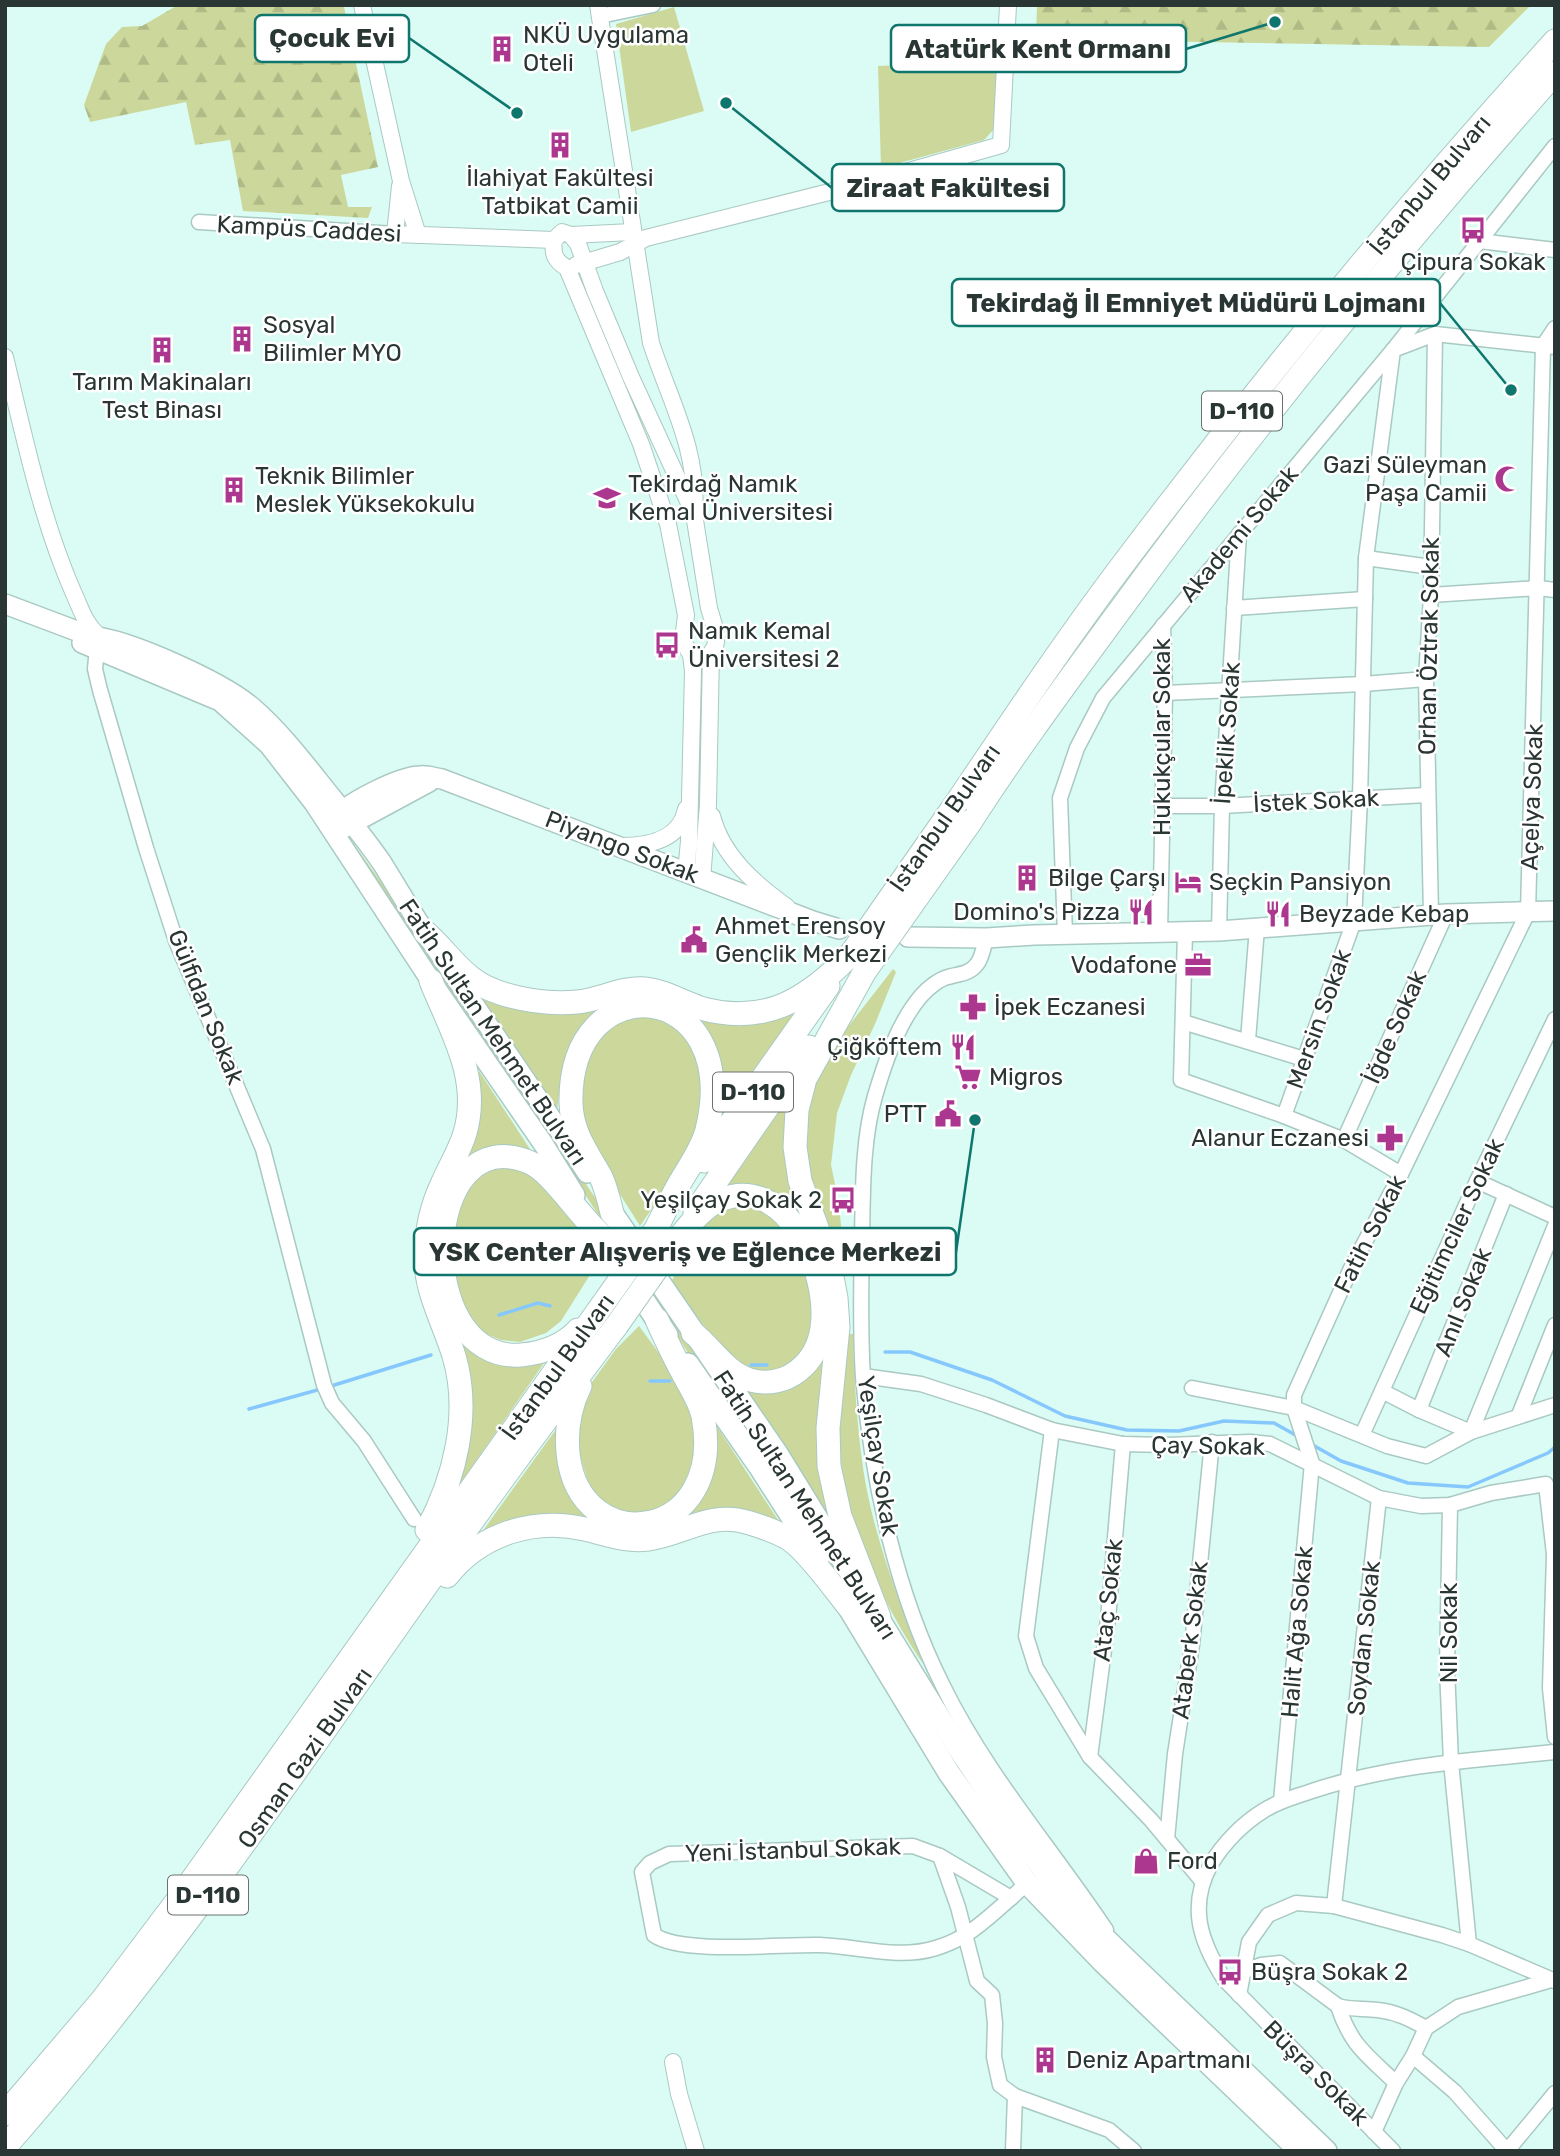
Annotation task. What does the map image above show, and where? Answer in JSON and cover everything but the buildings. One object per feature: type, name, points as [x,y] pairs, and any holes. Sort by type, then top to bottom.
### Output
[{"type":"highway","name":"İstanbul Bulvarı","points":[[384,1627],[608,1318],[674,1244],[774,1096],[957,802],[1075,631],[1208,454],[1316,320],[1555,41]]},
{"type":"highway","name":"İstanbul Bulvarı","points":[[608,1318],[656,1229],[858,963],[971,821],[1019,747],[1205,494],[1334,332],[1555,73]]},
{"type":"highway","points":[[425,932],[471,978],[510,996],[554,1003],[579,1002],[643,989],[658,991],[704,1009],[750,1014],[769,1011],[804,996],[832,974],[858,963]]},
{"type":"highway","points":[[858,963],[806,1079],[797,1110],[795,1147],[800,1181],[829,1261],[836,1298],[838,1327],[828,1428],[829,1466],[840,1516],[879,1617]]},
{"type":"highway","points":[[384,1627],[439,1505],[453,1467],[461,1416],[455,1359],[432,1293],[426,1265],[433,1203],[464,1134],[469,1105],[468,1084],[460,1048],[431,981]]},
{"type":"highway","points":[[612,1213],[601,1177],[575,1131],[571,1100],[575,1068],[591,1031],[611,1013],[637,1006],[664,1008],[677,1014],[699,1035],[710,1066],[712,1093],[709,1120],[701,1147],[656,1229]]},
{"type":"highway","points":[[598,1232],[583,1219],[539,1167],[529,1162],[502,1157],[478,1164],[461,1180],[453,1193],[443,1229],[441,1249],[446,1289],[453,1308],[473,1337],[498,1352],[513,1355],[545,1350],[608,1318]]},
{"type":"highway","points":[[674,1244],[695,1218],[720,1200],[748,1196],[760,1199],[785,1213],[795,1225],[808,1249],[821,1296],[822,1329],[813,1354],[797,1373],[779,1381],[757,1381],[737,1373],[693,1333]]},
{"type":"highway","points":[[608,1318],[569,1415],[567,1441],[570,1466],[584,1498],[595,1509],[621,1522],[636,1524],[648,1523],[678,1510],[690,1499],[704,1469],[706,1448],[703,1414],[657,1320]]},
{"type":"highway","points":[[384,1627],[416,1613],[455,1565],[472,1551],[503,1534],[521,1528],[546,1525],[570,1526],[633,1540],[663,1536],[710,1520],[727,1518],[748,1522],[791,1540],[849,1607]]},
{"type":"highway","name":"Osman Gazi Bulvarı","points":[[5,2114],[137,1955],[384,1627]]},
{"type":"highway","name":"Osman Gazi Bulvarı","points":[[5,2147],[164,1955],[384,1627]]},
{"type":"main road","points":[[5,604],[75,636]]},
{"type":"main road","points":[[5,613],[97,642]]},
{"type":"main road","name":"Fatih Sultan Mehmet Bulvarı","points":[[97,642],[172,664],[236,695],[282,736],[381,862],[482,1020],[534,1091],[612,1213],[778,1455],[957,1746],[1053,1883],[1082,1916],[1326,2151]]},
{"type":"main road","name":"Fatih Sultan Mehmet Bulvarı","points":[[97,642],[233,710],[269,745],[331,828],[431,981],[544,1145],[657,1320],[761,1469],[849,1607],[949,1773],[1027,1884],[1103,1962],[1300,2151]]},
{"type":"main road","name":"Piyango Sokak","points":[[347,817],[406,778],[422,775],[442,779],[839,929]]},
{"type":"main road","points":[[331,828],[337,815],[347,817]]},
{"type":"main road","points":[[908,937],[986,938],[1219,931],[1438,915],[1555,911]]},
{"type":"street","points":[[362,5],[401,181],[418,235]]},
{"type":"street","points":[[653,5],[599,10],[651,343],[693,461],[696,490],[694,514],[717,635],[711,653],[708,804],[694,875]]},
{"type":"street","points":[[694,875],[689,793],[691,655],[683,641],[687,615],[668,524],[652,473],[567,268],[553,255],[554,240],[562,232],[571,235],[646,238],[877,180],[1001,145],[1008,5]]},
{"type":"street","name":"Akademi Sokak","points":[[1065,934],[1060,805],[1068,773],[1087,724],[1103,698],[1393,350],[1555,146]]},
{"type":"street","points":[[395,234],[401,181]]},
{"type":"street","name":"Kampüs Caddesi","points":[[199,222],[554,240]]},
{"type":"street","points":[[571,235],[578,244],[631,377],[694,514]]},
{"type":"street","points":[[567,268],[620,253],[634,238]]},
{"type":"street","points":[[1479,241],[1555,250]]},
{"type":"street","points":[[1393,350],[1436,334],[1549,347],[1555,328]]},
{"type":"street","name":"Orhan Öztrak Sokak","points":[[1436,334],[1431,595],[1426,679],[1427,795],[1438,915]]},
{"type":"street","name":"Açelya Sokak","points":[[1528,912],[1549,347]]},
{"type":"street","name":"Mersin Sokak","points":[[1284,1116],[1353,921],[1360,799],[1366,558],[1393,350]]},
{"type":"street","points":[[5,356],[48,522],[83,615],[97,642]]},
{"type":"street","points":[[668,524],[694,514]]},
{"type":"street","name":"İpeklik Sokak","points":[[1219,931],[1222,806],[1239,534]]},
{"type":"street","points":[[1366,558],[1431,567]]},
{"type":"street","points":[[63,565],[75,636]]},
{"type":"street","points":[[1431,595],[1538,588],[1555,590]]},
{"type":"street","points":[[1234,608],[1365,599]]},
{"type":"street","points":[[686,625],[699,618],[713,624]]},
{"type":"street","name":"Hukukçular Sokak","points":[[1160,933],[1163,625]]},
{"type":"street","name":"Gülfidan Sokak","points":[[97,642],[95,669],[146,848],[176,941],[263,1149],[318,1367],[332,1403],[389,1476],[414,1519]]},
{"type":"street","points":[[691,655],[711,653]]},
{"type":"street","points":[[1164,694],[1426,679]]},
{"type":"street","points":[[618,846],[653,843],[674,833],[685,816],[689,793]]},
{"type":"street","name":"İstek Sokak","points":[[1162,806],[1222,806],[1427,795]]},
{"type":"street","points":[[708,804],[715,829],[732,857],[777,900],[801,916]]},
{"type":"street","name":"Fatih Sokak","points":[[1294,1408],[1294,1395],[1352,1266],[1401,1174],[1528,912]]},
{"type":"street","name":"İğde Sokak","points":[[1344,1140],[1438,915]]},
{"type":"street","points":[[1248,1040],[1257,928]]},
{"type":"street","points":[[1185,932],[1181,1080],[1344,1140],[1401,1174]]},
{"type":"street","name":"Yeşilçay Sokak","points":[[986,938],[979,962],[974,967],[963,974],[944,977],[923,994],[907,1016],[889,1054],[875,1097],[869,1122],[862,1203],[863,1376],[881,1500],[905,1596],[943,1686],[984,1756],[1124,1957]]},
{"type":"street","name":"Eğitimciler Sokak","points":[[1362,1435],[1477,1181],[1555,1018]]},
{"type":"street","points":[[1183,1022],[1304,1059]]},
{"type":"street","points":[[1477,1181],[1555,1217]]},
{"type":"street","name":"Anıl Sokak","points":[[1419,1410],[1506,1194]]},
{"type":"street","points":[[1471,1432],[1555,1226]]},
{"type":"street","points":[[1519,1415],[1555,1325]]},
{"type":"street","name":"Çay Sokak","points":[[863,1376],[921,1384],[1052,1430],[1123,1444],[1270,1444],[1379,1498],[1421,1506],[1450,1505],[1492,1493],[1546,1484],[1554,1555]]},
{"type":"street","points":[[1192,1388],[1294,1408],[1387,1446],[1426,1456],[1471,1432],[1555,1405]]},
{"type":"street","points":[[1382,1391],[1471,1432]]},
{"type":"street","points":[[1294,1408],[1312,1463]]},
{"type":"street","points":[[1052,1430],[1026,1636],[1036,1668],[1090,1757],[1167,1839],[1202,1881],[1216,1856],[1230,1839],[1250,1820],[1281,1801],[1349,1779],[1451,1762],[1555,1752]]},
{"type":"street","name":"Ataberk Sokak","points":[[1167,1839],[1175,1754],[1192,1645],[1212,1442]]},
{"type":"street","name":"Ataç Sokak","points":[[1090,1757],[1108,1619],[1123,1444]]},
{"type":"street","name":"Halit Ağa Sokak","points":[[1281,1801],[1312,1463]]},
{"type":"street","name":"Soydan Sokak","points":[[1334,1906],[1379,1498]]},
{"type":"street","name":"Nil Sokak","points":[[1450,1505],[1447,1669],[1451,1762],[1469,1944]]},
{"type":"street","points":[[1554,1555],[1550,1688],[1555,1737]]},
{"type":"street","name":"Yeni İstanbul Sokak","points":[[966,1936],[933,1949],[902,1954],[821,1945],[738,1947],[673,1943],[654,1935],[642,1872],[650,1863],[669,1854],[914,1846],[940,1856],[1011,1898]]},
{"type":"street","points":[[940,1856],[966,1936],[977,1981],[992,1995],[994,2057],[1000,2085],[1015,2096],[1109,2130],[1134,2151]]},
{"type":"street","name":"Büşra Sokak","points":[[1202,1881],[1199,1902],[1201,1933],[1209,1955],[1224,1979],[1393,2151]]},
{"type":"street","points":[[966,1936],[1027,1884]]},
{"type":"street","points":[[1239,1995],[1249,1942],[1268,1915],[1296,1903],[1334,1906],[1371,1914],[1469,1944],[1553,1981]]},
{"type":"street","points":[[1244,1970],[1280,1963],[1338,2006],[1386,2011],[1426,2028]]},
{"type":"street","points":[[1374,2132],[1396,2083],[1426,2028],[1458,2007],[1553,1981]]},
{"type":"street","points":[[1338,2006],[1344,2025],[1355,2044],[1396,2083]]},
{"type":"street","points":[[1413,2056],[1455,2092],[1507,2151],[1555,2093]]},
{"type":"street","points":[[673,2062],[679,2094],[696,2151]]},
{"type":"street","points":[[1013,2151],[1015,2096]]},
{"type":"green space","points":[[178,5],[344,7],[378,167],[341,175],[348,207],[372,207],[368,218],[243,211],[230,140],[195,145],[186,102],[90,122],[84,105],[106,44],[122,27],[142,26]]},
{"type":"green space","points":[[1037,5],[1531,5],[1489,47],[1036,39]]},
{"type":"green space","points":[[674,7],[704,111],[631,132],[616,24]]},
{"type":"green space","points":[[999,61],[996,127],[984,140],[881,168],[878,66]]},
{"type":"green space","points":[[348,836],[537,1110],[800,1507],[1028,1868],[956,1770],[797,1509],[696,1365],[532,1113],[345,838]]},
{"type":"green space","points":[[893,969],[896,972],[837,1113],[831,1165],[839,1203],[843,1249],[838,1251],[811,1191],[803,1138],[811,1091],[833,1046]]},
{"type":"green space","points":[[491,997],[609,1002],[584,1027],[570,1051],[562,1077],[557,1112],[482,1002]]},
{"type":"green space","points":[[799,1007],[716,1124],[686,1009]]},
{"type":"green space","points":[[643,1013],[674,1023],[701,1059],[705,1103],[688,1156],[640,1226],[589,1145],[580,1115],[583,1063],[600,1033],[629,1016]]},
{"type":"green space","points":[[479,1071],[530,1149],[529,1153],[508,1148],[498,1150],[479,1159],[452,1178]]},
{"type":"green space","points":[[791,1090],[808,1223],[718,1192]]},
{"type":"green space","points":[[491,1165],[530,1171],[555,1197],[600,1259],[561,1321],[546,1333],[520,1342],[501,1340],[484,1333],[470,1320],[458,1299],[448,1247],[463,1188]]},
{"type":"green space","points":[[760,1204],[796,1242],[809,1281],[814,1310],[809,1346],[792,1368],[752,1374],[724,1352],[671,1282],[696,1237],[713,1216],[732,1205]]},
{"type":"green space","points":[[639,1326],[686,1390],[699,1443],[677,1504],[636,1518],[593,1498],[573,1433],[587,1389],[616,1349]]},
{"type":"green space","points":[[459,1331],[549,1356],[457,1488]]},
{"type":"green space","points":[[847,1334],[853,1334],[857,1418],[867,1493],[888,1568],[923,1664],[905,1636],[874,1576],[852,1513],[844,1480],[838,1414]]},
{"type":"green space","points":[[827,1350],[820,1393],[819,1444],[835,1525],[743,1385]]},
{"type":"green space","points":[[562,1421],[562,1444],[608,1525],[474,1543]]},
{"type":"green space","points":[[714,1422],[782,1526],[733,1509],[705,1510],[679,1517],[715,1452]]},
{"type":"waterway","points":[[499,1315],[538,1303],[550,1306]]},
{"type":"waterway","points":[[885,1352],[910,1352],[992,1380],[1065,1416],[1127,1430],[1179,1431],[1224,1421],[1274,1423],[1299,1437]]},
{"type":"waterway","points":[[328,1387],[431,1355]]},
{"type":"waterway","points":[[751,1365],[767,1365]]},
{"type":"waterway","points":[[650,1381],[670,1381]]},
{"type":"waterway","points":[[249,1409],[321,1389]]},
{"type":"waterway","points":[[1311,1444],[1341,1461],[1408,1483],[1468,1487],[1548,1453],[1555,1447]]},
{"type":"place","name":"Atatürk Kent Ormanı","points":[[1275,22]]},
{"type":"place","name":"NKÜ Uygulama Oteli","points":[[502,49]]},
{"type":"place","name":"Ziraat Fakültesi","points":[[726,103]]},
{"type":"place","name":"Çocuk Evi","points":[[517,113]]},
{"type":"place","name":"İlahiyat Fakültesi Tatbikat Camii","points":[[560,145]]},
{"type":"place","name":"Çipura Sokak","points":[[1473,230]]},
{"type":"place","name":"Sosyal Bilimler MYO","points":[[242,339]]},
{"type":"place","name":"Tarım Makinaları Test Binası","points":[[162,350]]},
{"type":"place","name":"Tekirdağ İl Emniyet Müdürü Lojmanı","points":[[1511,390]]},
{"type":"place","name":"Gazi Süleyman Paşa Camii","points":[[1508,479]]},
{"type":"place","name":"Teknik Bilimler Meslek Yüksekokulu","points":[[234,490]]},
{"type":"place","name":"Tekirdağ Namık Kemal Üniversitesi","points":[[607,498]]},
{"type":"place","name":"Namık Kemal Üniversitesi 2","points":[[667,645]]},
{"type":"place","name":"Bilge Çarşı","points":[[1027,878]]},
{"type":"place","name":"Seçkin Pansiyon","points":[[1188,882]]},
{"type":"place","name":"Domino's Pizza","points":[[1141,912]]},
{"type":"place","name":"Beyzade Kebap","points":[[1278,914]]},
{"type":"place","name":"Ahmet Erensoy Gençlik Merkezi","points":[[694,940]]},
{"type":"place","name":"Vodafone","points":[[1198,965]]},
{"type":"place","name":"İpek Eczanesi","points":[[973,1007]]},
{"type":"place","name":"Çiğköftem","points":[[963,1047]]},
{"type":"place","name":"Migros","points":[[968,1077]]},
{"type":"place","name":"PTT","points":[[948,1114]]},
{"type":"place","name":"YSK Center Alışveriş ve Eğlence Merkezi","points":[[975,1120]]},
{"type":"place","name":"Alanur Eczanesi","points":[[1390,1138]]},
{"type":"place","name":"Yeşilçay Sokak 2","points":[[843,1200]]},
{"type":"place","name":"Ford","points":[[1146,1861]]},
{"type":"place","name":"Büşra Sokak 2","points":[[1230,1972]]},
{"type":"place","name":"Deniz Apartmanı","points":[[1045,2060]]}]
